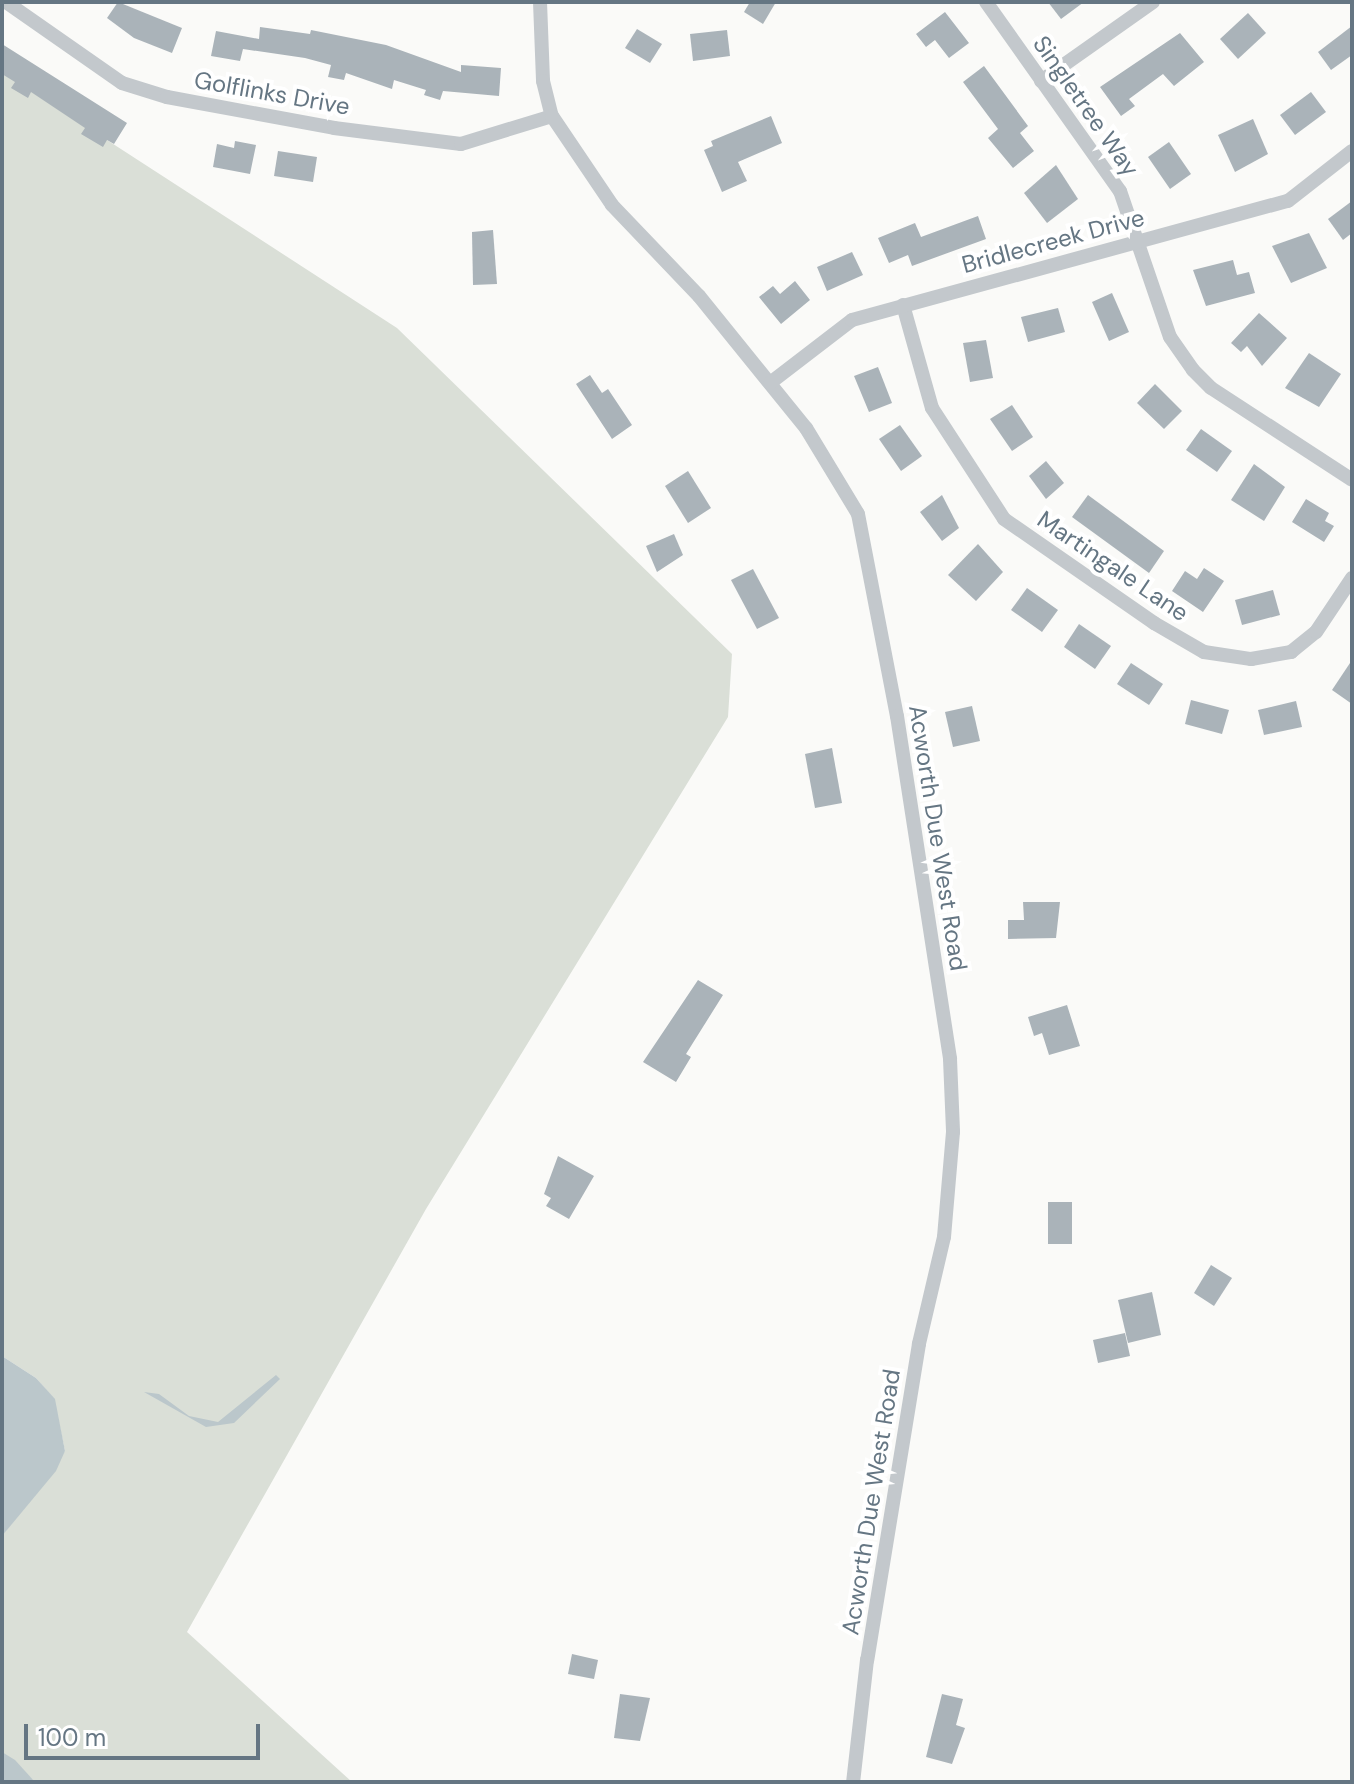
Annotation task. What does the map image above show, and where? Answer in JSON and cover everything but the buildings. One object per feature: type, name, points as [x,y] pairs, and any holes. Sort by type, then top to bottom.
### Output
[{"type":"street","name":"Golflinks Drive","points":[[6,2],[122,83],[167,97],[334,128],[461,144],[552,116]]},
{"type":"street","name":"Acworth Due West Road","points":[[540,2],[543,81],[552,116],[612,205],[699,296],[806,428],[858,514],[897,716],[950,1059],[953,1132],[944,1237],[919,1344],[867,1660],[853,1782]]},
{"type":"street","name":"Singletree Way","points":[[986,2],[1120,191],[1140,239],[1170,337],[1193,370],[1211,388],[1352,480]]},
{"type":"street","points":[[1041,81],[1153,2]]},
{"type":"street","name":"Bridlecreek Drive","points":[[770,383],[852,320],[1288,201],[1352,151]]},
{"type":"street","name":"Martingale Lane","points":[[903,305],[932,408],[1004,519],[1154,623],[1204,652],[1251,659],[1291,652],[1316,632],[1352,578]]},
{"type":"shaded area","points":[[2,72],[397,328],[732,654],[728,717],[426,1209],[187,1632],[352,1782],[35,1782],[2,1752],[2,1536],[65,1451],[54,1399],[36,1378],[2,1356]]},
{"type":"shaded area","points":[[2,1356],[36,1378],[55,1399],[65,1451],[56,1471],[2,1536]]},
{"type":"shaded area","points":[[276,1375],[280,1379],[234,1423],[206,1427],[144,1392],[159,1394],[189,1416],[218,1422]]},
{"type":"shaded area","points":[[2,1752],[15,1760],[35,1782],[2,1782]]}]
